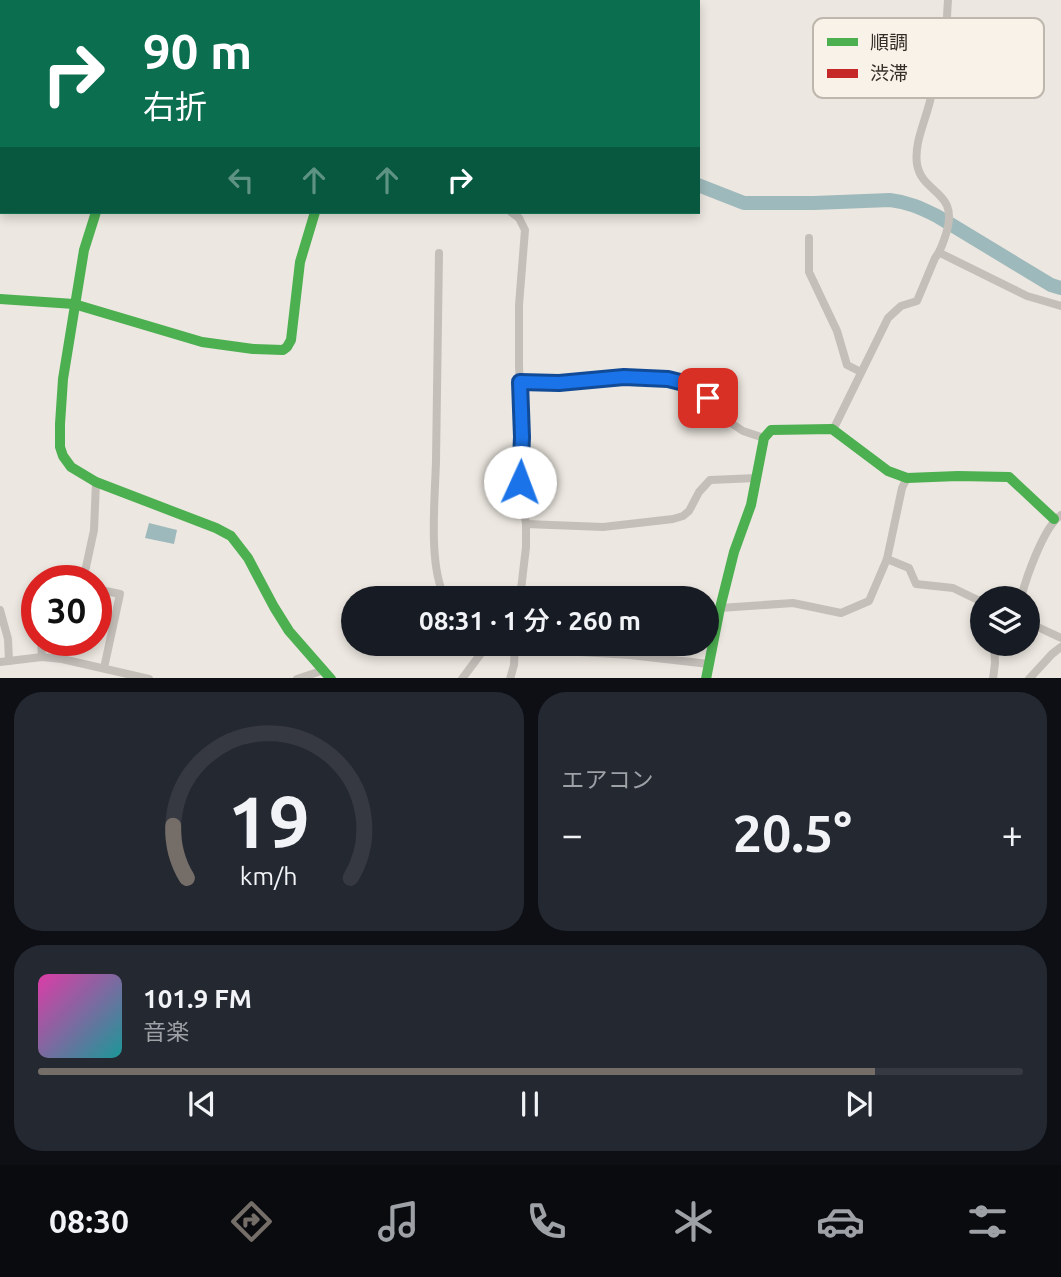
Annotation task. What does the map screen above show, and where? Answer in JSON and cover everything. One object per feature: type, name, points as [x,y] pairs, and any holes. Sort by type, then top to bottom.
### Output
[{"type":"street","points":[[947,18],[948,0]]},
{"type":"street","points":[[833,430],[888,318],[901,306],[917,301],[935,258],[940,253],[946,233],[950,213],[948,206],[918,169],[916,149],[931,98]]},
{"type":"street","points":[[95,214],[84,250],[63,379],[60,424],[62,456],[67,464],[81,474],[216,527],[231,536],[248,558],[289,631],[328,674]]},
{"type":"street","points":[[0,299],[74,304],[202,342],[284,350],[291,340],[300,262],[314,214]]},
{"type":"street","points":[[514,214],[525,230],[519,305],[522,437],[520,482],[526,524],[521,586]]},
{"type":"street","points":[[808,238],[808,272],[837,331],[847,365],[861,372]]},
{"type":"street","points":[[439,253],[435,567],[439,586]]},
{"type":"street","points":[[940,253],[1027,296],[1061,306]]},
{"type":"street","points":[[520,382],[559,383],[624,377],[668,379],[696,386],[731,423],[743,431],[764,438]]},
{"type":"street","points":[[706,678],[734,552],[751,505],[764,438],[771,430],[833,430],[888,471],[907,478],[1009,477],[1057,517],[1043,537],[1025,586]]},
{"type":"street","points":[[526,524],[603,527],[662,522],[683,516],[703,485],[710,480],[757,478]]},
{"type":"street","points":[[720,608],[793,603],[841,613],[869,601],[887,559],[902,488],[907,478]]},
{"type":"street","points":[[86,565],[94,530],[96,481]]},
{"type":"street","points":[[887,559],[909,568],[916,584],[953,588],[970,596]]},
{"type":"street","points":[[112,592],[120,594],[112,631]]},
{"type":"street","points":[[0,610],[8,639],[5,661],[42,657],[62,659],[149,678]]},
{"type":"street","points":[[1040,628],[1061,638]]},
{"type":"street","points":[[1029,678],[1061,648]]},
{"type":"street","points":[[104,668],[107,656]]},
{"type":"street","points":[[462,678],[479,656]]},
{"type":"street","points":[[510,678],[514,656]]},
{"type":"street","points":[[639,656],[709,664]]},
{"type":"street","points":[[993,678],[995,656]]},
{"type":"street","points":[[298,678],[328,674]]},
{"type":"water","points":[[149,523],[177,530],[174,544],[145,538]]},
{"type":"waterway","points":[[700,186],[744,203],[890,200],[909,204],[937,216],[1051,285],[1061,288]]},
{"type":"traffic: fast","points":[[95,214],[84,250],[63,379],[60,424],[60,447],[63,456],[71,467],[96,482],[231,536],[248,558],[289,631],[330,678]]},
{"type":"traffic: fast","points":[[0,299],[74,304],[202,342],[283,350],[291,340],[300,262],[314,214]]},
{"type":"traffic: fast","points":[[706,678],[734,552],[751,505],[764,438],[771,430],[832,429],[888,471],[907,478],[1009,477],[1054,519]]},
{"type":"route","points":[[520,482],[520,382],[559,383],[624,377],[668,379],[696,386],[708,398]]}]
